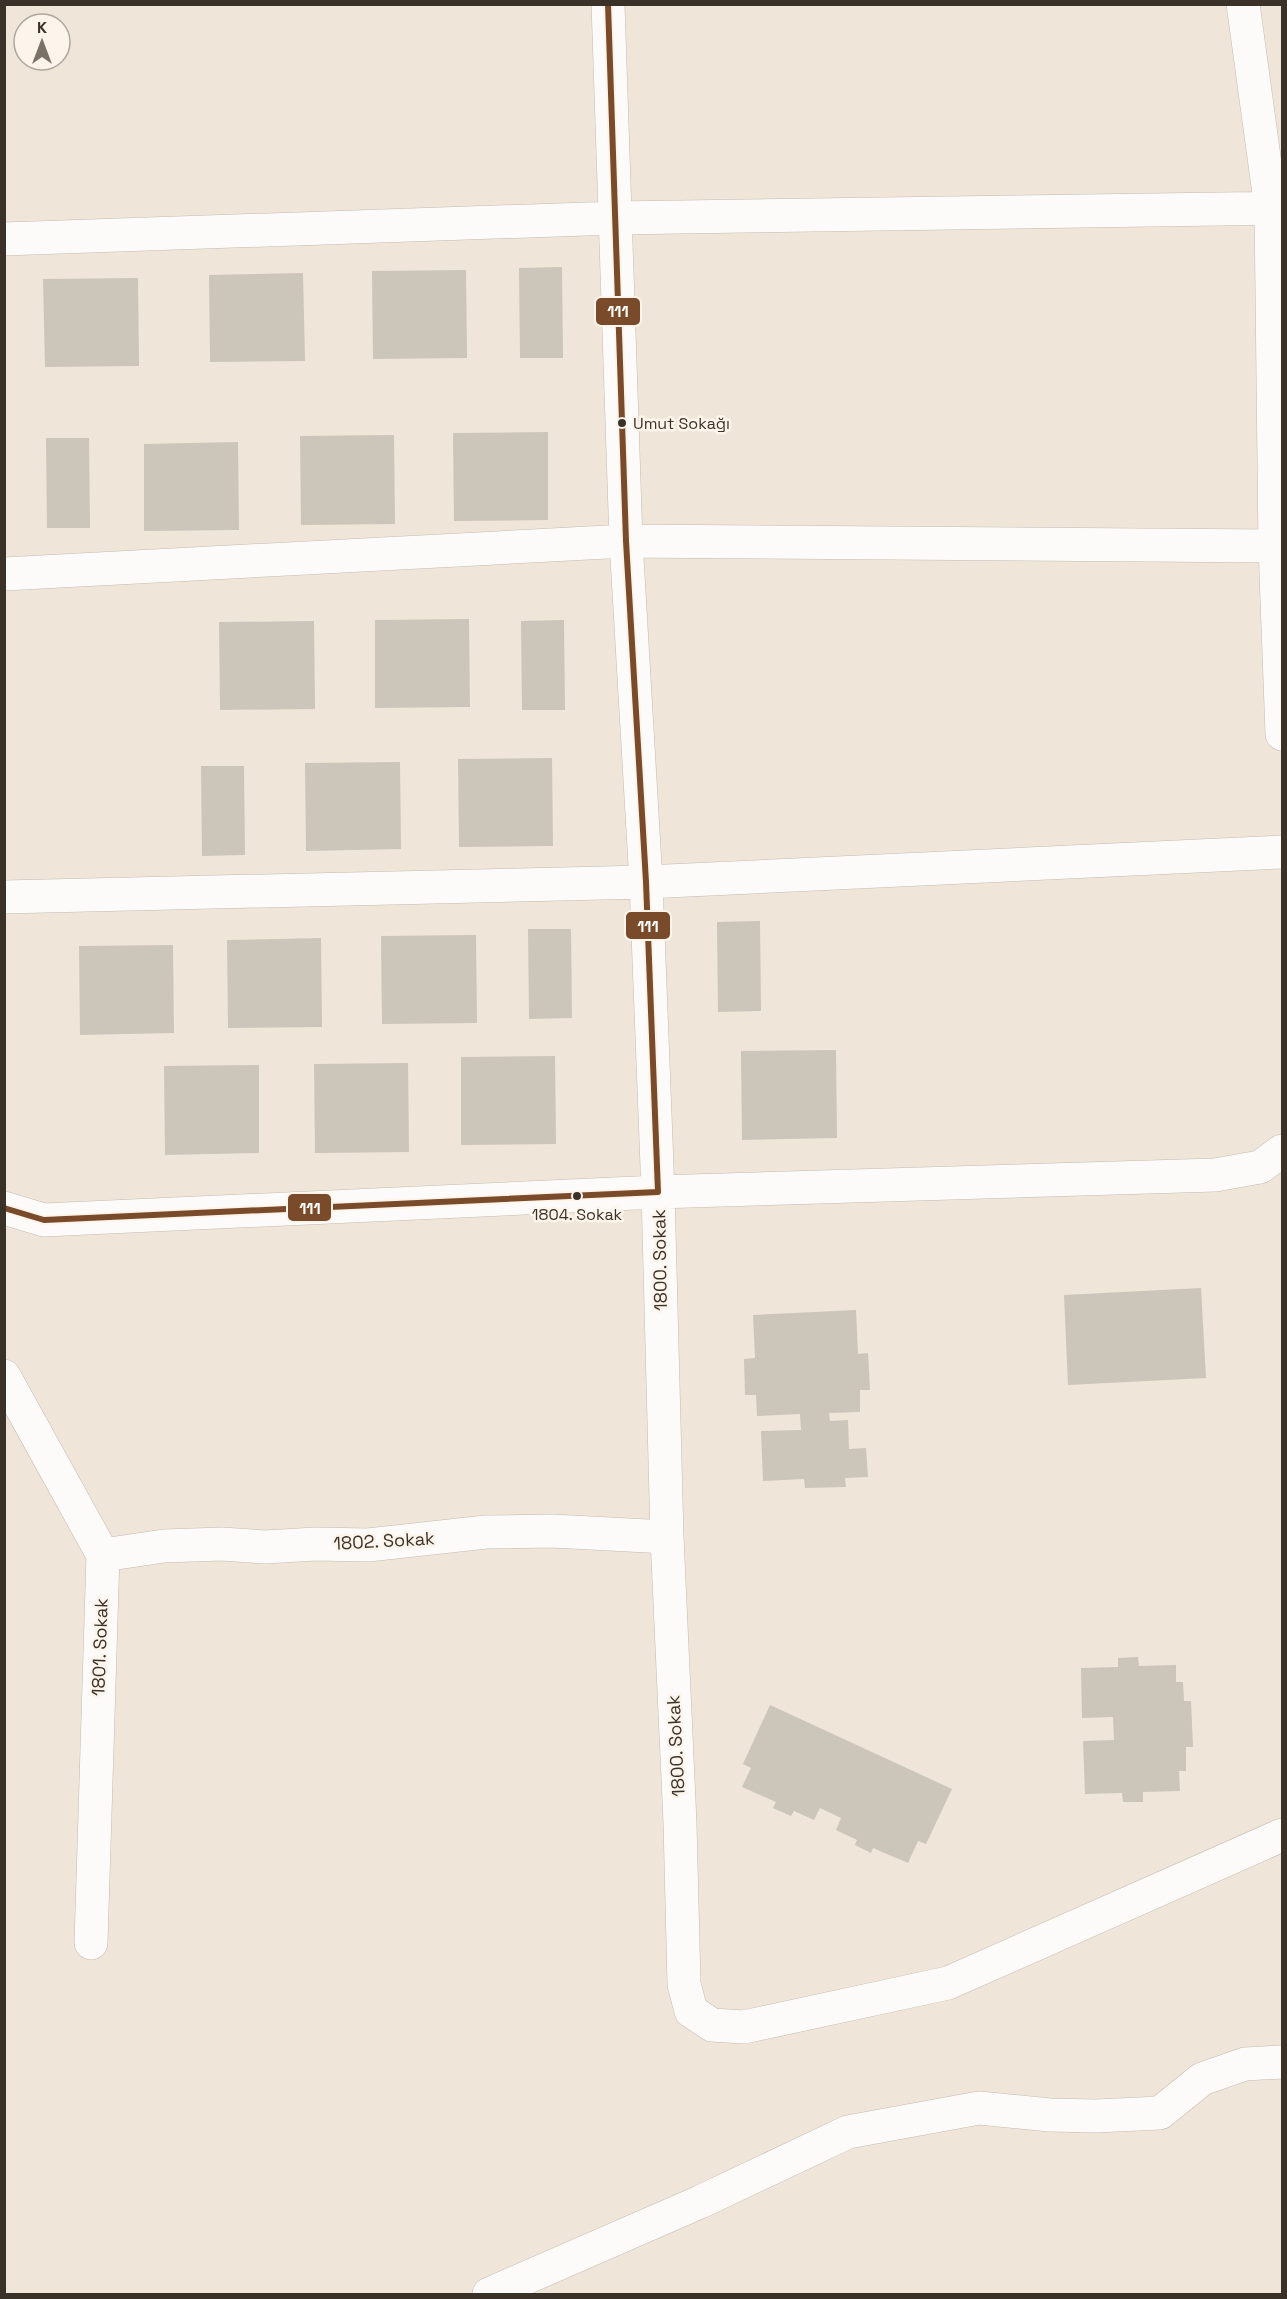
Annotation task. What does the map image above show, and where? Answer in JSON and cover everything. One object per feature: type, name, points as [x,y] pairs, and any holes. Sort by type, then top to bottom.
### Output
[{"type":"street","name":"1800. Sokak","points":[[608,4],[626,541],[646,882],[658,1192],[667,1537],[680,1823],[684,1984],[691,2011],[712,2025],[744,2027],[948,1983],[1282,1835]]},
{"type":"street","points":[[1243,4],[1277,208],[1282,734]]},
{"type":"street","points":[[4,239],[615,218],[1277,208]]},
{"type":"street","points":[[4,574],[626,541],[1279,546]]},
{"type":"street","points":[[4,897],[646,882],[1282,852]]},
{"type":"street","points":[[4,1208],[44,1220],[658,1192],[1215,1175],[1260,1167],[1282,1151]]},
{"type":"street","points":[[4,1376],[103,1555]]},
{"type":"street","name":"1802. Sokak","points":[[103,1555],[164,1546],[368,1545],[486,1533],[552,1531],[667,1537]]},
{"type":"street","name":"1801. Sokak","points":[[91,1943],[103,1555]]},
{"type":"street","points":[[489,2295],[700,2202],[848,2133],[979,2108],[1050,2115],[1096,2116],[1160,2113],[1202,2079],[1245,2064],[1282,2062]]},
{"type":"building","points":[[562,267],[563,358],[520,358],[519,268]]},
{"type":"building","points":[[466,270],[467,358],[373,359],[372,271]]},
{"type":"building","points":[[303,273],[305,361],[210,362],[209,275]]},
{"type":"building","points":[[138,278],[139,366],[45,367],[43,279]]},
{"type":"building","points":[[548,432],[548,520],[454,521],[453,433]]},
{"type":"building","points":[[394,435],[395,524],[301,525],[300,436]]},
{"type":"building","points":[[46,438],[89,438],[90,528],[47,528]]},
{"type":"building","points":[[238,442],[239,530],[144,531],[144,444]]},
{"type":"building","points":[[469,619],[470,707],[375,708],[375,620]]},
{"type":"building","points":[[564,620],[565,710],[522,710],[521,621]]},
{"type":"building","points":[[314,621],[315,709],[220,710],[219,622]]},
{"type":"building","points":[[552,758],[553,846],[459,847],[458,759]]},
{"type":"building","points":[[400,762],[401,849],[306,851],[305,763]]},
{"type":"building","points":[[201,766],[244,766],[245,855],[202,856]]},
{"type":"building","points":[[760,921],[761,1011],[718,1012],[717,922]]},
{"type":"building","points":[[528,929],[571,929],[572,1018],[529,1019]]},
{"type":"building","points":[[476,935],[477,1023],[382,1024],[381,936]]},
{"type":"building","points":[[321,938],[322,1027],[228,1028],[227,940]]},
{"type":"building","points":[[173,945],[174,1033],[80,1035],[79,946]]},
{"type":"building","points":[[836,1050],[837,1138],[742,1140],[741,1051]]},
{"type":"building","points":[[555,1056],[556,1144],[461,1145],[461,1057]]},
{"type":"building","points":[[408,1063],[409,1152],[315,1153],[314,1064]]},
{"type":"building","points":[[259,1065],[259,1153],[165,1155],[164,1066]]},
{"type":"building","points":[[1201,1288],[1206,1378],[1068,1385],[1064,1295]]},
{"type":"building","points":[[856,1310],[858,1354],[868,1353],[870,1390],[860,1390],[860,1412],[829,1413],[830,1421],[848,1420],[849,1449],[866,1448],[868,1477],[845,1478],[846,1487],[805,1488],[804,1479],[763,1481],[761,1431],[801,1430],[800,1414],[757,1416],[756,1395],[745,1395],[744,1359],[755,1358],[753,1315]]},
{"type":"building","points":[[1138,1657],[1139,1666],[1176,1665],[1176,1682],[1183,1682],[1184,1701],[1191,1701],[1193,1747],[1186,1747],[1186,1771],[1179,1771],[1180,1791],[1143,1792],[1143,1802],[1123,1802],[1122,1793],[1085,1794],[1083,1741],[1114,1740],[1113,1717],[1082,1718],[1081,1668],[1118,1667],[1118,1658]]},
{"type":"building","points":[[770,1705],[952,1789],[926,1844],[918,1841],[908,1863],[873,1848],[871,1853],[855,1845],[857,1840],[836,1830],[841,1818],[820,1808],[814,1820],[794,1811],[791,1816],[773,1808],[776,1802],[742,1787],[751,1768],[743,1764]]},
{"type":"transit line","name":"111","points":[[4,1208],[44,1220],[658,1192],[646,882],[626,541],[608,4]]},
{"type":"place","name":"Umut Sokağı","points":[[622,423]]},
{"type":"place","name":"1804. Sokak","points":[[577,1196]]}]
